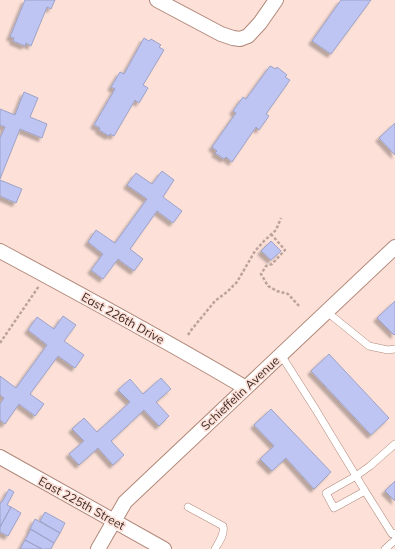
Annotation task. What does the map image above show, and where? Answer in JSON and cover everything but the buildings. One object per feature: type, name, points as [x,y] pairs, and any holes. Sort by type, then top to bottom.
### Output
[{"type":"street","points":[[157,0],[221,34],[240,39],[248,36],[252,32],[276,0]]},
{"type":"street","name":"Schieffelin Avenue","points":[[98,549],[125,502],[395,247]]},
{"type":"street","name":"East 226th Drive","points":[[0,251],[211,367],[246,388]]},
{"type":"street","name":"East 225th Street","points":[[0,457],[164,549]]},
{"type":"lane","points":[[327,312],[369,346],[388,350],[395,349]]},
{"type":"lane","points":[[281,355],[394,536],[385,549]]},
{"type":"lane","points":[[365,491],[334,508],[326,493],[356,476],[395,444]]},
{"type":"lane","points":[[188,507],[223,526],[223,533],[215,549]]},
{"type":"path","points":[[188,335],[215,301],[237,282],[255,251],[276,230],[281,218]]},
{"type":"path","points":[[271,234],[285,250],[272,264],[266,266],[261,274],[268,286],[277,291],[288,294],[300,307]]},
{"type":"path","points":[[0,344],[46,276]]}]
